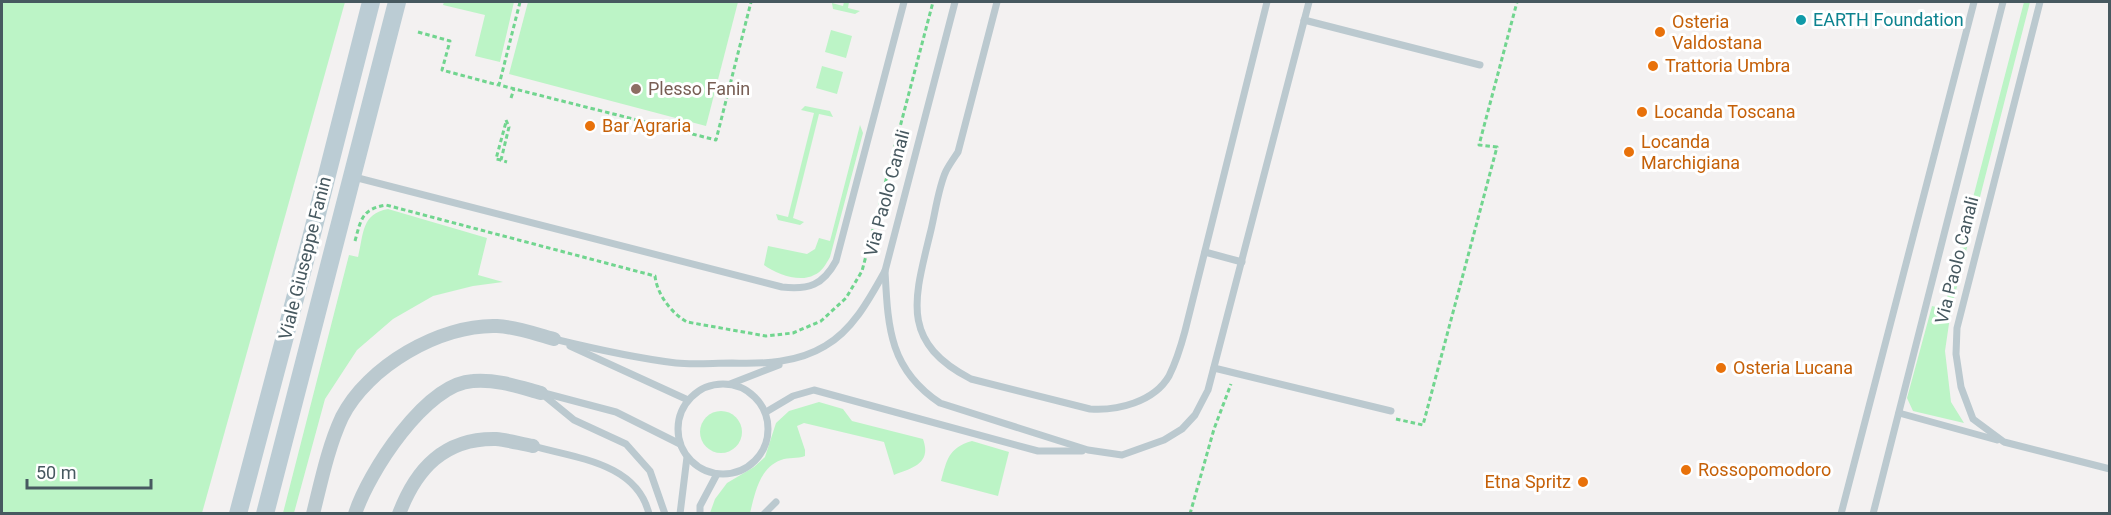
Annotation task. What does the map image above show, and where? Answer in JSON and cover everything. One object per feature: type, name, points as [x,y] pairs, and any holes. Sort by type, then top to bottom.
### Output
[{"type":"main road","name":"Viale Giuseppe Fanin","points":[[238,513],[371,2]]},
{"type":"main road","name":"Viale Giuseppe Fanin","points":[[264,513],[397,2]]},
{"type":"street","points":[[327,171],[352,177]]},
{"type":"street","name":"Via Paolo Canali","points":[[313,513],[326,463],[342,417],[360,391],[386,366],[413,349],[445,335],[472,327],[516,328],[554,339]]},
{"type":"street","points":[[355,513],[373,472],[394,442],[419,413],[442,392],[471,381],[502,382],[541,393]]},
{"type":"street","points":[[399,513],[409,489],[423,469],[440,455],[463,444],[496,439],[533,446]]},
{"type":"lane","points":[[352,177],[782,287],[797,289],[814,285],[828,276],[837,261],[904,2]]},
{"type":"lane","name":"Via Paolo Canali","points":[[730,384],[826,346],[849,326],[868,301],[885,271],[955,2]]},
{"type":"lane","points":[[997,2],[958,152],[945,173],[919,280],[916,312],[920,328],[935,356],[958,372],[982,382],[1090,409],[1104,410],[1127,406],[1144,398],[1168,378],[1181,345],[1268,2]]},
{"type":"lane","points":[[885,271],[887,321],[892,342],[906,371],[926,394],[940,403],[1088,450],[1122,455],[1164,440],[1182,429],[1195,415],[1208,390],[1309,2]]},
{"type":"lane","points":[[1841,513],[1974,2]]},
{"type":"lane","points":[[1873,513],[2003,2]]},
{"type":"lane","name":"Via Paolo Canali","points":[[2040,2],[1957,328],[1956,354],[1961,387],[1973,419],[2004,442],[2109,469]]},
{"type":"lane","points":[[1304,20],[1480,65]]},
{"type":"lane","points":[[1205,252],[1242,262]]},
{"type":"lane","name":"Via Paolo Canali","points":[[554,339],[604,351],[678,363],[766,364],[798,357]]},
{"type":"lane","name":"Via Paolo Canali","points":[[554,339],[688,400]]},
{"type":"lane","points":[[1214,369],[1389,414]]},
{"type":"lane","points":[[714,384],[730,384],[745,389],[758,399],[766,412],[769,426],[762,454],[752,465],[739,472],[725,475],[698,467],[687,457],[680,444],[677,429],[680,413],[688,400],[700,390],[714,384]]},
{"type":"lane","points":[[766,412],[793,396],[814,390],[1038,452],[1088,450]]},
{"type":"lane","points":[[541,393],[615,412],[680,444]]},
{"type":"lane","points":[[541,393],[574,420],[626,444],[650,471],[665,513]]},
{"type":"lane","points":[[1899,413],[2004,442]]},
{"type":"lane","points":[[533,446],[616,470],[634,483],[646,502],[649,513]]},
{"type":"lane","points":[[680,513],[687,457]]},
{"type":"lane","points":[[700,513],[700,506],[717,474]]},
{"type":"lane","points":[[764,513],[776,502]]},
{"type":"path","points":[[499,85],[520,2]]},
{"type":"path","points":[[418,32],[450,41],[442,70],[716,140],[751,2]]},
{"type":"path","points":[[353,248],[362,216],[373,207],[386,205],[655,276],[657,289],[679,318],[687,322],[766,336],[793,333],[821,321],[829,314],[846,298],[862,271],[933,2]]},
{"type":"path","points":[[1389,414],[1423,425],[1497,147],[1479,145],[1517,2]]},
{"type":"path","points":[[511,98],[514,89]]},
{"type":"path","points":[[501,160],[509,127],[506,120],[496,159],[507,162]]},
{"type":"path","points":[[1190,513],[1230,384],[1241,386]]},
{"type":"green space","points":[[2,2],[345,2],[202,513],[2,513]]},
{"type":"green space","points":[[444,2],[514,2],[500,62],[475,56],[485,15],[443,5]]},
{"type":"green space","points":[[528,2],[738,2],[706,126],[509,74]]},
{"type":"green space","points":[[844,2],[849,2],[848,8],[860,11],[855,14],[833,9],[832,3],[843,6]]},
{"type":"green space","points":[[2024,2],[2030,2],[1951,310],[1945,351],[1951,402],[1964,423],[1913,411],[1907,398],[1932,306],[1944,309]]},
{"type":"green space","points":[[831,30],[852,36],[846,58],[825,52]]},
{"type":"green space","points":[[822,66],[843,72],[837,94],[816,88]]},
{"type":"green space","points":[[805,106],[830,111],[833,117],[819,114],[793,218],[804,222],[800,225],[778,220],[776,214],[788,217],[814,113],[801,110]]},
{"type":"green space","points":[[860,125],[863,133],[830,257],[822,270],[808,277],[795,278],[764,265],[768,246],[807,254],[815,249],[819,238],[830,241]]},
{"type":"green space","points":[[388,209],[487,238],[478,275],[503,282],[473,286],[433,296],[393,319],[357,350],[325,399],[294,513],[283,513],[349,255],[358,257],[368,220],[373,215]]},
{"type":"green space","points":[[819,402],[843,409],[852,421],[923,439],[925,454],[923,460],[894,475],[884,442],[804,423],[797,426],[805,456],[781,460],[768,469],[759,482],[750,513],[710,513],[715,499],[727,483],[754,467],[765,457],[776,423],[789,411]]},
{"type":"green space","points":[[721,411],[736,417],[742,432],[736,447],[721,453],[706,447],[700,432],[706,417]]},
{"type":"green space","points":[[972,441],[1009,452],[998,496],[941,481],[947,461],[953,451]]},
{"type":"place","name":"EARTH Foundation","points":[[1801,20]]},
{"type":"place","name":"Osteria Valdostana","points":[[1660,32]]},
{"type":"place","name":"Trattoria Umbra","points":[[1653,66]]},
{"type":"place","name":"Plesso Fanin","points":[[636,89]]},
{"type":"place","name":"Locanda Toscana","points":[[1642,112]]},
{"type":"place","name":"Bar Agraria","points":[[590,126]]},
{"type":"place","name":"Locanda Marchigiana","points":[[1629,152]]},
{"type":"place","name":"Osteria Lucana","points":[[1721,368]]},
{"type":"place","name":"Rossopomodoro","points":[[1686,470]]},
{"type":"place","name":"Etna Spritz","points":[[1583,482]]}]
